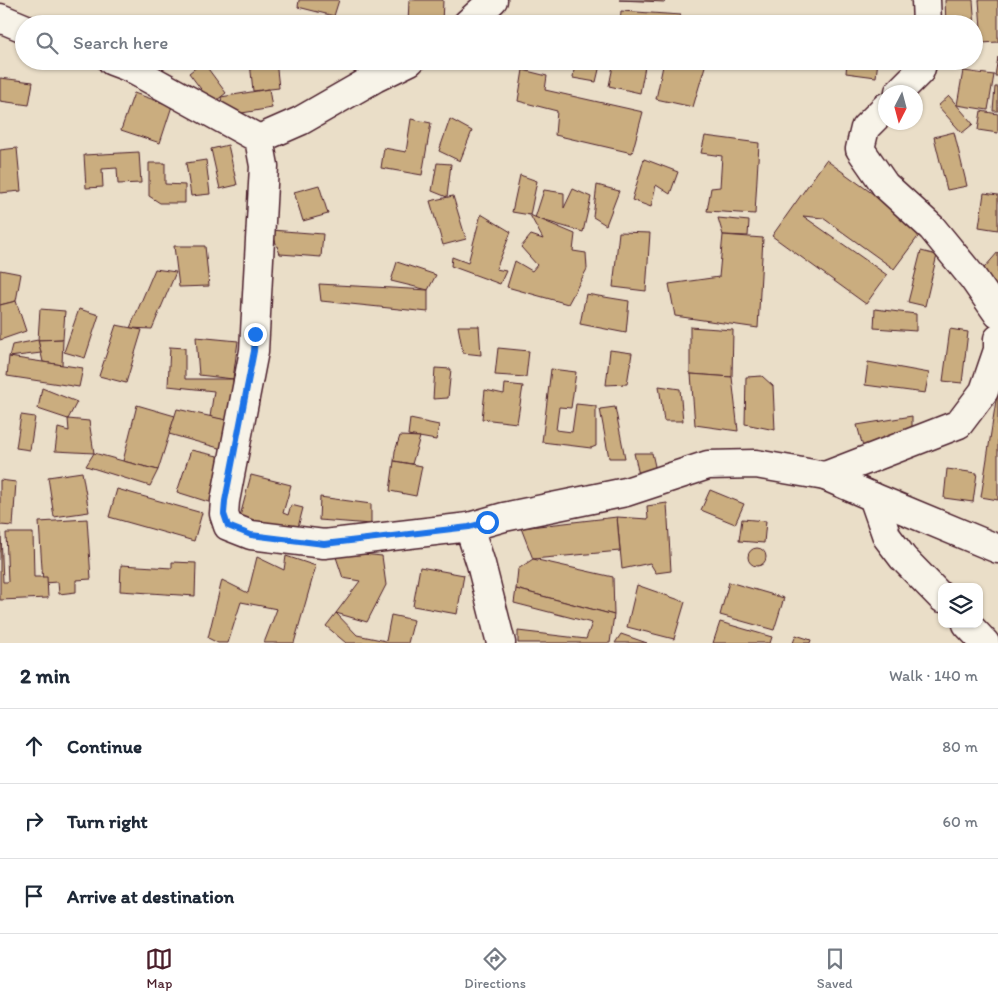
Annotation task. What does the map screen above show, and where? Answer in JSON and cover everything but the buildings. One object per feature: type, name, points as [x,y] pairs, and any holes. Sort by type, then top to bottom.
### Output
[{"type":"street","points":[[477,15],[493,0]]},
{"type":"street","points":[[926,0],[927,15]]},
{"type":"street","points":[[0,18],[15,24]]},
{"type":"street","points":[[133,70],[259,139]]},
{"type":"street","points":[[259,139],[300,121],[391,70]]},
{"type":"street","points":[[906,85],[920,70]]},
{"type":"street","points":[[878,115],[865,128],[860,149],[885,185],[932,228],[973,278],[998,314]]},
{"type":"street","points":[[259,139],[264,166],[254,351],[225,501],[224,514],[228,526],[251,535],[324,544],[469,527],[504,517],[626,492],[708,465],[756,464],[825,476],[873,498],[998,549]]},
{"type":"street","points":[[825,476],[959,424],[984,390],[998,350],[998,339]]},
{"type":"street","points":[[873,498],[887,537],[903,558],[938,594]]},
{"type":"street","points":[[469,527],[481,564],[501,643]]},
{"type":"street","points":[[971,628],[985,643]]},
{"type":"route","points":[[255,334],[254,351],[225,501],[224,514],[228,526],[251,535],[324,544],[469,527],[487,522]]}]
